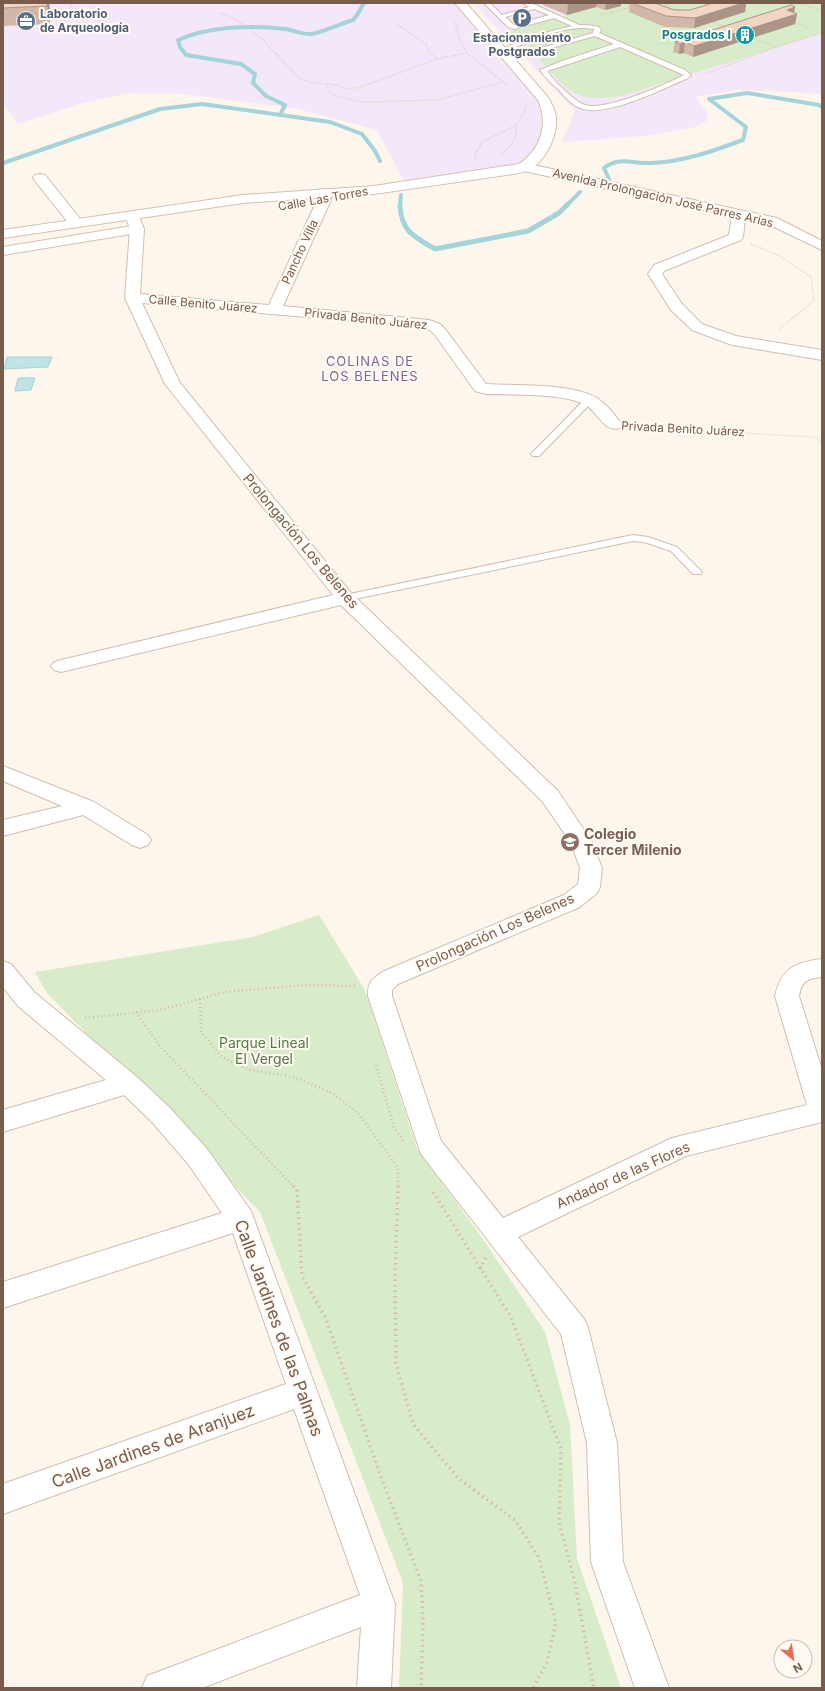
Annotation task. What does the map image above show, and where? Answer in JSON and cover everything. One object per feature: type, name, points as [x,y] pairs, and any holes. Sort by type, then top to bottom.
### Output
[{"type":"street","points":[[460,3],[543,99],[548,109],[550,117],[545,143],[537,156],[524,167]]},
{"type":"street","name":"Calle Las Torres","points":[[246,212],[324,197],[502,172],[524,167]]},
{"type":"street","name":"Avenida Prolongación José Parres Arias","points":[[524,167],[772,221],[822,246]]},
{"type":"street","points":[[40,178],[76,223]]},
{"type":"street","name":"Calle Las Torres","points":[[3,251],[141,223],[242,199],[324,197]]},
{"type":"street","name":"Pancho Villa","points":[[274,310],[324,197]]},
{"type":"street","points":[[739,214],[736,237],[659,268],[656,274],[676,307],[697,327],[732,340],[822,355]]},
{"type":"street","name":"Calle Las Torres","points":[[3,234],[76,223],[141,223]]},
{"type":"street","name":"Prolongación Los Belenes","points":[[141,223],[132,298],[172,384],[345,598],[550,796],[581,842],[590,868],[589,887],[572,901],[390,978],[380,986]]},
{"type":"street","name":"Calle Benito Juárez","points":[[132,298],[274,310]]},
{"type":"street","name":"Privada Benito Juárez","points":[[274,310],[424,323],[435,327],[440,332],[480,388],[486,390],[571,395],[589,400],[597,406],[614,425]]},
{"type":"street","points":[[61,666],[345,598]]},
{"type":"street","points":[[3,773],[86,807],[140,840]]},
{"type":"street","points":[[3,828],[86,807]]},
{"type":"street","points":[[822,968],[798,974],[788,984],[786,996],[822,1111]]},
{"type":"street","name":"Calle Jardines de las Palmas","points":[[3,970],[26,999],[128,1084],[161,1115],[198,1157],[241,1219],[379,1604]]},
{"type":"street","points":[[380,986],[380,996],[430,1146],[574,1328],[602,1443],[607,1562],[652,1688]]},
{"type":"street","points":[[3,1121],[128,1084]]},
{"type":"street","name":"Andador de las Flores","points":[[499,1233],[681,1146],[822,1111]]},
{"type":"street","points":[[3,1295],[241,1219]]},
{"type":"street","name":"Calle Jardines de Aranjuez","points":[[3,1499],[303,1392]]},
{"type":"street","points":[[159,1688],[379,1604],[374,1688]]},
{"type":"lane","points":[[488,4],[496,3]]},
{"type":"lane","points":[[526,3],[577,26]]},
{"type":"lane","points":[[488,4],[510,26],[514,27],[553,16]]},
{"type":"lane","points":[[500,17],[534,6]]},
{"type":"lane","points":[[501,50],[577,26],[592,26],[598,31],[595,34]]},
{"type":"lane","points":[[509,60],[595,34],[683,71],[688,75],[620,104],[603,108],[584,107],[569,98],[543,70],[619,45]]},
{"type":"lane","points":[[550,35],[569,42]]},
{"type":"lane","points":[[536,454],[589,400]]},
{"type":"lane","points":[[345,598],[633,538],[645,539],[674,550],[697,572]]},
{"type":"path","points":[[50,18],[73,16],[71,3]]},
{"type":"path","points":[[661,3],[678,10],[700,10]]},
{"type":"path","points":[[666,5],[673,3]]},
{"type":"path","points":[[693,3],[706,3]]},
{"type":"path","points":[[799,3],[822,12]]},
{"type":"path","points":[[599,16],[634,6]]},
{"type":"path","points":[[219,13],[232,16],[246,25],[300,78],[343,86],[347,89],[360,87],[437,59],[467,53]]},
{"type":"path","points":[[453,18],[459,37],[467,53],[509,86]]},
{"type":"path","points":[[713,22],[730,29]]},
{"type":"path","points":[[793,22],[811,29]]},
{"type":"path","points":[[397,24],[426,44],[429,52],[437,59]]},
{"type":"path","points":[[752,38],[776,47]]},
{"type":"path","points":[[651,58],[672,51],[655,44],[675,43],[680,45]]},
{"type":"path","points":[[326,84],[332,95],[361,102],[438,100],[502,82]]},
{"type":"path","points":[[500,155],[511,145],[516,135],[516,125],[524,112],[526,104],[525,100]]},
{"type":"path","points":[[480,161],[476,159],[475,154],[482,142],[516,125]]},
{"type":"path","points":[[736,237],[778,255],[811,277],[814,301],[778,330],[757,344]]},
{"type":"path","name":"Privada Benito Juárez","points":[[614,425],[814,437],[822,442]]},
{"type":"path","points":[[61,1028],[88,1017],[160,1010],[224,992],[292,986],[380,986]]},
{"type":"path","points":[[354,986],[356,993]]},
{"type":"path","points":[[200,999],[201,1032],[222,1057],[250,1070],[294,1077],[334,1094],[359,1114],[398,1168],[398,1217],[395,1282],[396,1363],[413,1424],[458,1478],[515,1520],[539,1558],[556,1623],[547,1662],[533,1688]]},
{"type":"path","points":[[136,1012],[159,1045],[296,1190],[302,1276],[326,1319],[381,1476],[421,1581],[423,1621],[422,1688]]},
{"type":"path","points":[[375,1060],[394,1128],[406,1148]]},
{"type":"path","points":[[430,1188],[511,1317],[561,1449],[559,1523],[574,1578],[594,1688]]},
{"type":"shaded area","points":[[3,3],[455,3],[539,99],[543,108],[545,129],[531,160],[527,162],[510,167],[404,181],[377,130],[294,108],[183,94],[129,93],[83,103],[18,124],[3,104]]},
{"type":"shaded area","points":[[473,3],[822,3],[822,95],[737,90],[695,97],[706,110],[708,120],[696,127],[644,136],[562,142],[575,111]]},
{"type":"green space","points":[[608,3],[822,3],[822,33],[622,96],[599,98],[581,96],[569,90],[548,69],[523,38],[510,42],[502,34]]},
{"type":"green space","name":"Parque Lineal El Vergel","points":[[319,915],[365,990],[417,1148],[485,1242],[545,1332],[570,1425],[577,1558],[621,1688],[399,1688],[403,1583],[260,1212],[46,992],[35,972],[253,937]]},
{"type":"water","points":[[7,357],[52,357],[48,367],[4,369]]},
{"type":"water","points":[[18,378],[35,378],[31,390],[15,391]]},
{"type":"building","points":[[3,3],[47,3],[47,6],[3,8]]},
{"type":"building","points":[[632,3],[655,3],[674,10],[690,10],[713,3],[743,3],[695,18],[666,16]]},
{"type":"building","points":[[791,5],[795,7],[787,10],[797,14],[694,46],[685,42],[680,44],[675,42]]},
{"type":"waterway","points":[[280,115],[285,105],[266,96],[253,83],[255,74],[241,64],[186,55],[180,47],[178,40],[190,35],[217,29],[244,27],[285,29],[305,34],[312,34],[353,20],[364,3]]},
{"type":"waterway","points":[[609,179],[604,168],[616,162],[627,161],[651,163],[675,161],[709,152],[743,140],[746,127],[709,99],[747,93],[819,105],[822,107]]},
{"type":"waterway","points":[[3,163],[160,109],[202,104],[280,115]]},
{"type":"waterway","points":[[280,115],[330,122],[362,134],[375,151],[380,161]]},
{"type":"waterway","points":[[400,205],[403,221],[410,232],[415,237],[435,249],[528,231],[559,213],[580,192]]},
{"type":"waterway","points":[[400,205],[401,195]]},
{"type":"place","name":"Estacionamiento Postgrados","points":[[522,18]]},
{"type":"place","name":"Laboratorio de Arqueología","points":[[26,21]]},
{"type":"place","name":"Posgrados I","points":[[745,35]]},
{"type":"place","name":"Colegio Tercer Milenio","points":[[570,842]]},
{"type":"district","name":"COLINAS DE LOS BELENES","points":[[370,368]]}]
